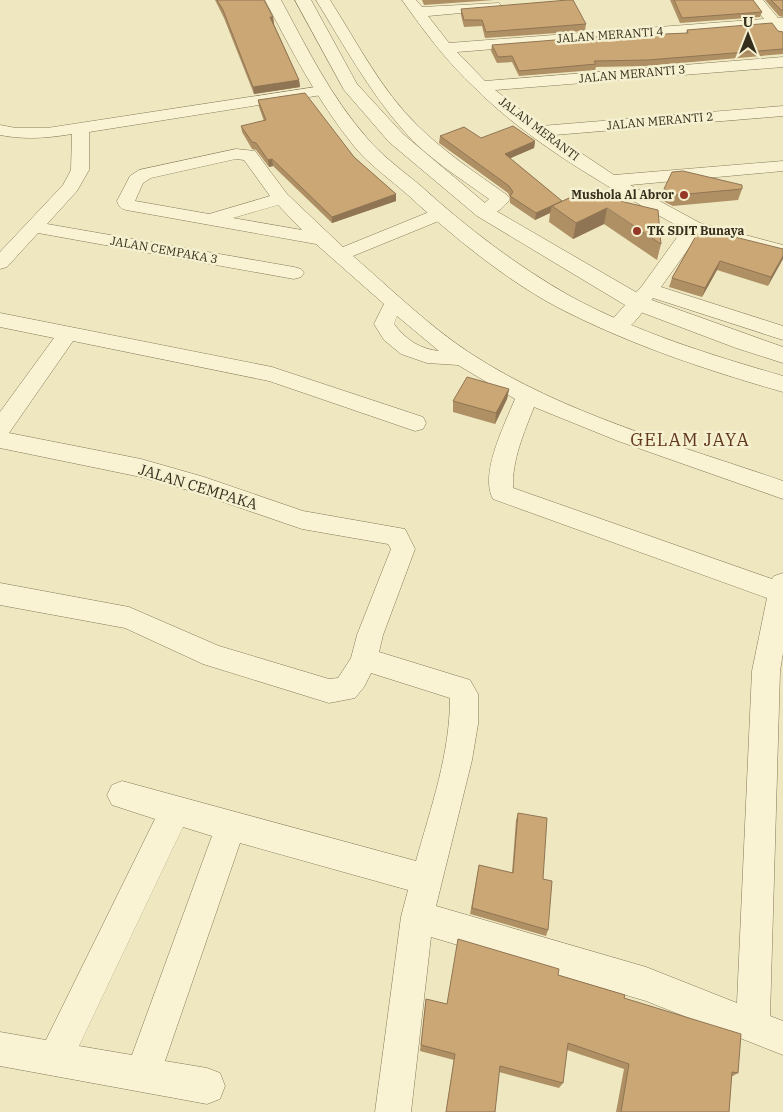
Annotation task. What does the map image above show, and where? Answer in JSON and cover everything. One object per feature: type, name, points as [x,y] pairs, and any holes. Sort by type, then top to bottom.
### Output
[{"type":"street","points":[[273,0],[322,91],[361,144],[440,214],[517,272],[563,301],[619,325],[723,366],[783,384]]},
{"type":"street","points":[[756,0],[780,26]]},
{"type":"street","points":[[314,2],[358,54],[381,92],[410,128],[448,162],[501,200],[484,212]]},
{"type":"street","points":[[314,2],[334,58],[350,86],[396,138],[484,212],[640,300],[744,343],[783,355]]},
{"type":"street","points":[[414,6],[507,5]]},
{"type":"street","name":"JALAN MERANTI","points":[[414,6],[446,48],[481,86],[538,131],[610,181],[694,227],[735,236]]},
{"type":"street","name":"JALAN MERANTI 4","points":[[446,48],[780,26]]},
{"type":"street","points":[[334,58],[358,54]]},
{"type":"street","name":"JALAN MERANTI 3","points":[[481,86],[783,62]]},
{"type":"street","points":[[0,150],[8,132],[47,133],[82,129],[322,91]]},
{"type":"street","name":"JALAN MERANTI 2","points":[[538,131],[783,111]]},
{"type":"street","points":[[0,263],[71,187],[80,170],[82,129]]},
{"type":"street","points":[[322,240],[132,206],[126,201],[136,180],[144,174],[244,154],[249,155],[281,198],[322,240],[462,358],[527,396],[626,435],[783,490]]},
{"type":"street","points":[[610,181],[783,166]]},
{"type":"street","points":[[209,220],[281,198]]},
{"type":"street","points":[[340,255],[440,214]]},
{"type":"street","name":"JALAN CEMPAKA 3","points":[[34,227],[294,273]]},
{"type":"street","points":[[619,325],[694,227]]},
{"type":"street","points":[[735,236],[783,231]]},
{"type":"street","points":[[735,236],[783,251]]},
{"type":"street","points":[[640,300],[783,333]]},
{"type":"street","points":[[398,306],[390,309],[384,324],[399,345],[427,356],[462,358]]},
{"type":"street","points":[[0,320],[69,332],[272,374],[415,423]]},
{"type":"street","points":[[0,429],[69,332]]},
{"type":"street","points":[[527,396],[507,448],[500,484],[501,492],[535,507],[782,588],[766,670],[753,1026]]},
{"type":"street","name":"JALAN CEMPAKA","points":[[0,440],[140,468],[196,484],[302,520],[396,536],[403,549],[370,635],[364,660]]},
{"type":"street","points":[[0,594],[129,618],[213,656],[329,691],[345,689],[354,679],[364,660],[452,685],[464,694],[464,724],[458,760],[417,917],[393,1112]]},
{"type":"street","points":[[122,795],[175,812],[231,825],[426,879]]},
{"type":"street","points":[[55,1059],[175,812]]},
{"type":"street","points":[[143,1074],[231,825]]},
{"type":"street","points":[[417,917],[646,984],[783,1038]]},
{"type":"street","points":[[0,1049],[207,1086]]},
{"type":"building","points":[[217,0],[264,0],[299,80],[253,87],[223,10]]},
{"type":"building","points":[[573,0],[586,24],[486,32],[482,20],[464,20],[461,9]]},
{"type":"building","points":[[674,0],[753,0],[762,12],[682,18]]},
{"type":"building","points":[[771,0],[783,0],[783,11],[781,10]]},
{"type":"building","points":[[772,23],[778,31],[783,32],[783,49],[648,60],[594,61],[596,64],[519,71],[512,56],[498,57],[492,45],[593,37],[688,33],[687,30]]},
{"type":"building","points":[[305,93],[354,157],[396,194],[332,217],[272,159],[268,160],[241,126],[266,120],[258,100]]},
{"type":"building","points":[[513,126],[535,141],[505,154],[562,201],[536,213],[510,196],[513,192],[509,186],[440,136],[464,127],[481,138]]},
{"type":"building","points":[[683,171],[742,185],[742,189],[676,195],[664,189],[672,172]]},
{"type":"building","points":[[582,192],[658,210],[661,244],[607,208],[576,223],[552,206]]},
{"type":"building","points":[[719,233],[783,249],[783,256],[771,277],[720,261],[705,288],[672,278],[697,234]]},
{"type":"building","points":[[467,377],[509,389],[496,413],[453,401]]},
{"type":"building","points":[[518,813],[547,818],[543,879],[552,881],[548,930],[472,908],[479,865],[513,873]]},
{"type":"building","points":[[458,939],[559,969],[558,975],[625,995],[624,998],[741,1034],[738,1073],[732,1072],[729,1112],[621,1112],[629,1064],[568,1043],[563,1083],[500,1066],[495,1112],[446,1112],[455,1054],[421,1045],[426,999],[447,1004]]},
{"type":"place","name":"Mushola Al Abror","points":[[684,195]]},
{"type":"place","name":"TK SDIT Bunaya","points":[[637,231]]},
{"type":"district","name":"GELAM JAYA","points":[[690,440]]}]
